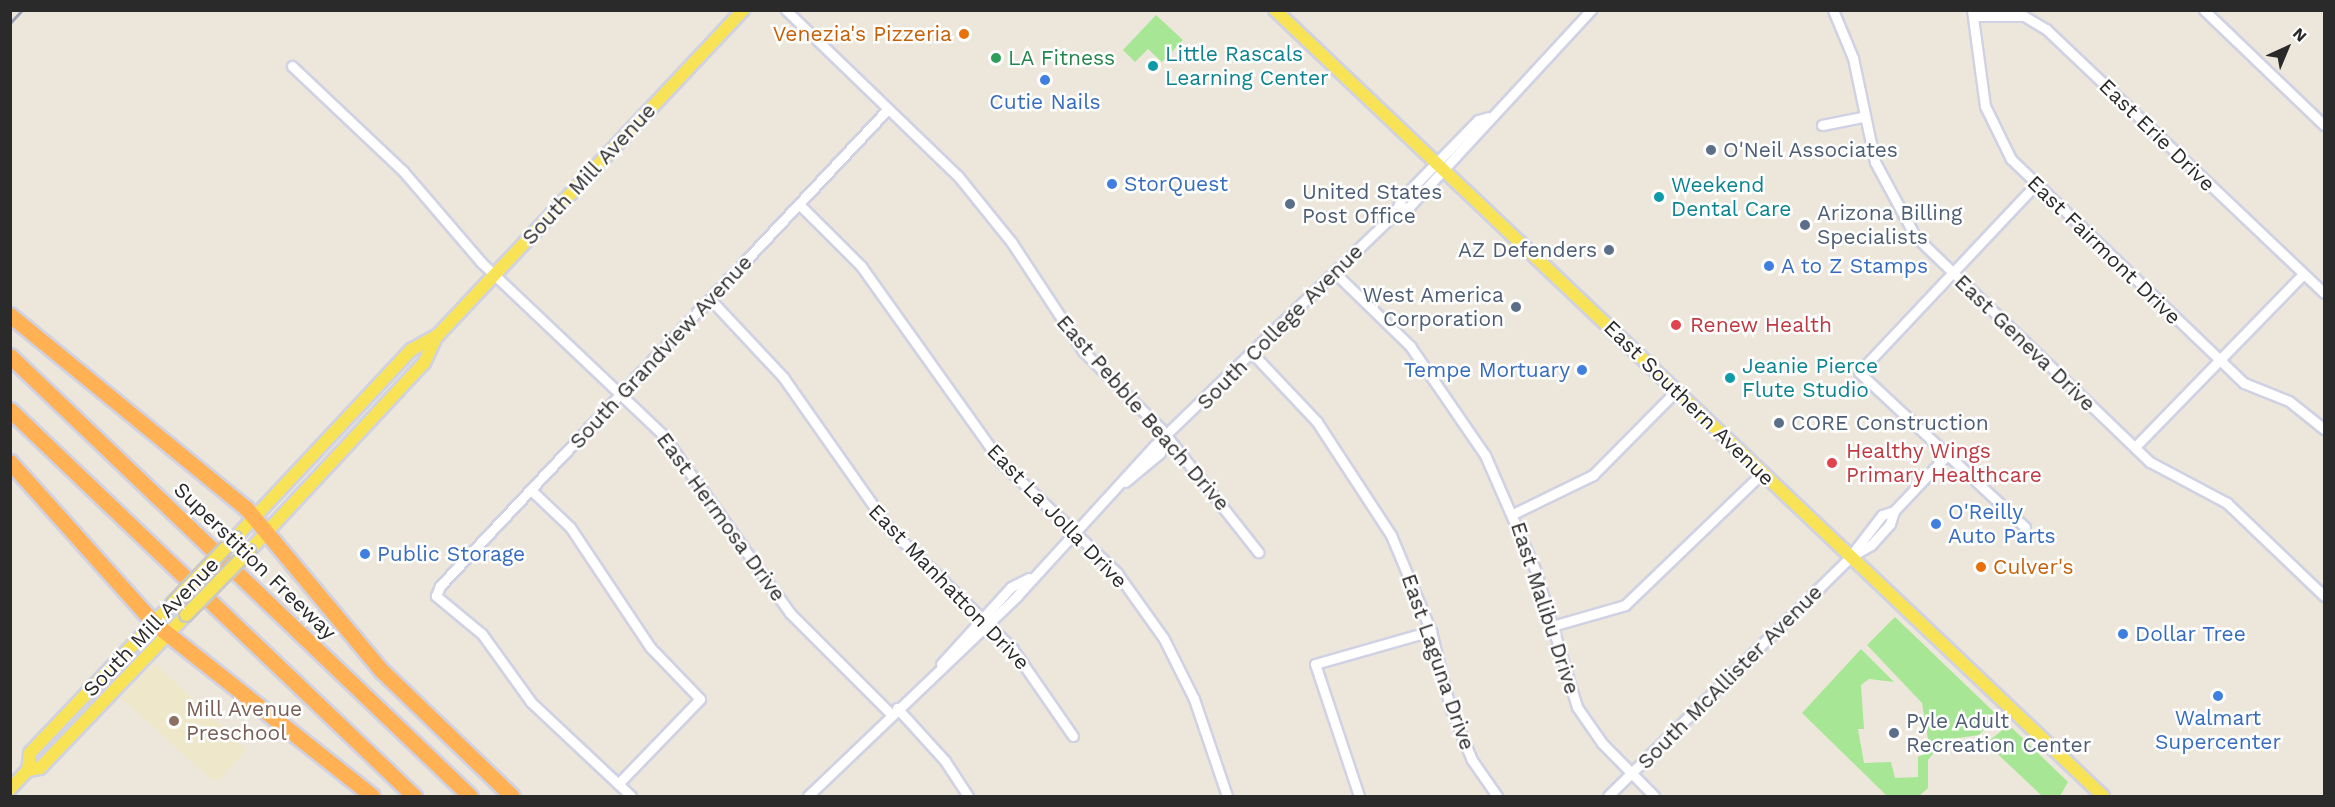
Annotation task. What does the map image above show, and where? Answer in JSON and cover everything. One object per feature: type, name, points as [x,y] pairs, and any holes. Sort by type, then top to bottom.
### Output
[{"type":"highway","points":[[10,315],[256,517],[269,530],[382,671],[512,796]]},
{"type":"highway","name":"Superstition Freeway","points":[[10,356],[470,796]]},
{"type":"highway","points":[[10,410],[414,796]]},
{"type":"highway","points":[[10,462],[167,635],[372,796]]},
{"type":"main road","name":"South Mill Avenue","points":[[28,770],[40,768],[269,530],[424,363],[436,337],[743,10]]},
{"type":"main road","name":"East Southern Avenue","points":[[1275,10],[2103,796]]},
{"type":"main road","name":"South Mill Avenue","points":[[10,789],[28,770],[30,753],[256,517],[411,350],[436,337]]},
{"type":"street","name":"East Pebble Beach Drive","points":[[786,10],[971,191],[1072,336],[1166,440],[1258,552]]},
{"type":"street","name":"East Geneva Drive","points":[[1833,10],[1853,58],[1862,117],[1892,200],[1950,273],[2135,447],[2163,470],[2227,503],[2325,596]]},
{"type":"street","points":[[2204,10],[2325,125]]},
{"type":"street","name":"South College Avenue","points":[[808,796],[983,622],[1011,587],[1031,576],[1123,483],[1160,453],[1166,440],[1394,214],[1402,198],[1440,167],[1478,120],[1490,117],[1586,12]]},
{"type":"street","name":"East Fairmont Drive","points":[[1973,13],[1985,106],[1995,134],[2035,184],[2244,383],[2289,401],[2325,429]]},
{"type":"street","name":"East Erie Drive","points":[[1973,13],[2024,16],[2046,29],[2325,293]]},
{"type":"street","name":"East Hermosa Drive","points":[[292,66],[403,171],[495,274],[672,446],[790,613],[945,760],[968,796]]},
{"type":"street","name":"South Grandview Avenue","points":[[618,784],[531,702],[482,634],[436,596],[531,490],[888,109]]},
{"type":"street","points":[[1822,125],[1862,117]]},
{"type":"street","points":[[2025,527],[1946,456],[1859,372],[2035,184]]},
{"type":"street","name":"East La Jolla Drive","points":[[799,204],[861,266],[1000,462],[1117,573],[1164,639],[1194,699],[1227,796]]},
{"type":"street","name":"East Malibu Drive","points":[[1335,273],[1410,346],[1485,455],[1515,513],[1577,706],[1602,743],[1654,796]]},
{"type":"street","points":[[2135,447],[2303,274]]},
{"type":"street","name":"East Manhatton Drive","points":[[711,299],[783,377],[884,522],[983,622],[1012,648],[1073,736]]},
{"type":"street","name":"East Laguna Drive","points":[[1253,354],[1317,422],[1362,484],[1392,535],[1431,631],[1450,707],[1472,760],[1497,796]]},
{"type":"street","points":[[1515,513],[1593,475],[1676,391]]},
{"type":"street","name":"South McAllister Avenue","points":[[1608,796],[1850,556],[1871,545],[1894,511],[1946,456]]},
{"type":"street","points":[[1552,626],[1625,606],[1762,473]]},
{"type":"street","points":[[531,490],[570,528],[650,647],[700,699],[618,784],[631,796]]},
{"type":"street","points":[[1359,796],[1315,664],[1431,631]]},
{"type":"shaded area","points":[[155,663],[247,750],[219,780],[212,780],[121,698]]},
{"type":"green space","points":[[1156,15],[1183,40],[1162,62],[1148,49],[1135,62],[1123,50]]},
{"type":"green space","points":[[1895,617],[1997,715],[1979,735],[1951,739],[1936,750],[1928,760],[1928,788],[1919,796],[1887,796],[1802,713],[1861,649],[1894,682],[1869,679],[1861,685],[1864,729],[1858,729],[1864,763],[1891,762],[1895,778],[1918,777],[1918,757],[1930,751],[1922,703],[1867,645]]},
{"type":"green space","points":[[2009,725],[2068,782],[2060,796],[2042,796],[1986,743]]},
{"type":"railway","points":[[10,23],[22,10]]},
{"type":"place","name":"Venezia's Pizzeria","points":[[964,34]]},
{"type":"place","name":"LA Fitness","points":[[996,58]]},
{"type":"place","name":"Little Rascals Learning Center","points":[[1153,66]]},
{"type":"place","name":"Cutie Nails","points":[[1045,80]]},
{"type":"place","name":"O'Neil Associates","points":[[1711,150]]},
{"type":"place","name":"StorQuest","points":[[1112,184]]},
{"type":"place","name":"Weekend Dental Care","points":[[1659,197]]},
{"type":"place","name":"United States Post Office","points":[[1290,204]]},
{"type":"place","name":"Arizona Billing Specialists","points":[[1805,225]]},
{"type":"place","name":"AZ Defenders","points":[[1609,250]]},
{"type":"place","name":"A to Z Stamps","points":[[1769,266]]},
{"type":"place","name":"West America Corporation","points":[[1516,307]]},
{"type":"place","name":"Renew Health","points":[[1676,325]]},
{"type":"place","name":"Tempe Mortuary","points":[[1582,370]]},
{"type":"place","name":"Jeanie Pierce Flute Studio","points":[[1730,378]]},
{"type":"place","name":"CORE Construction","points":[[1779,423]]},
{"type":"place","name":"Healthy Wings Primary Healthcare","points":[[1832,463]]},
{"type":"place","name":"O'Reilly Auto Parts","points":[[1936,524]]},
{"type":"place","name":"Public Storage","points":[[365,554]]},
{"type":"place","name":"Culver's","points":[[1981,567]]},
{"type":"place","name":"Dollar Tree","points":[[2123,634]]},
{"type":"place","name":"Walmart Supercenter","points":[[2218,696]]},
{"type":"place","name":"Mill Avenue Preschool","points":[[174,721]]},
{"type":"place","name":"Pyle Adult Recreation Center","points":[[1894,733]]}]
